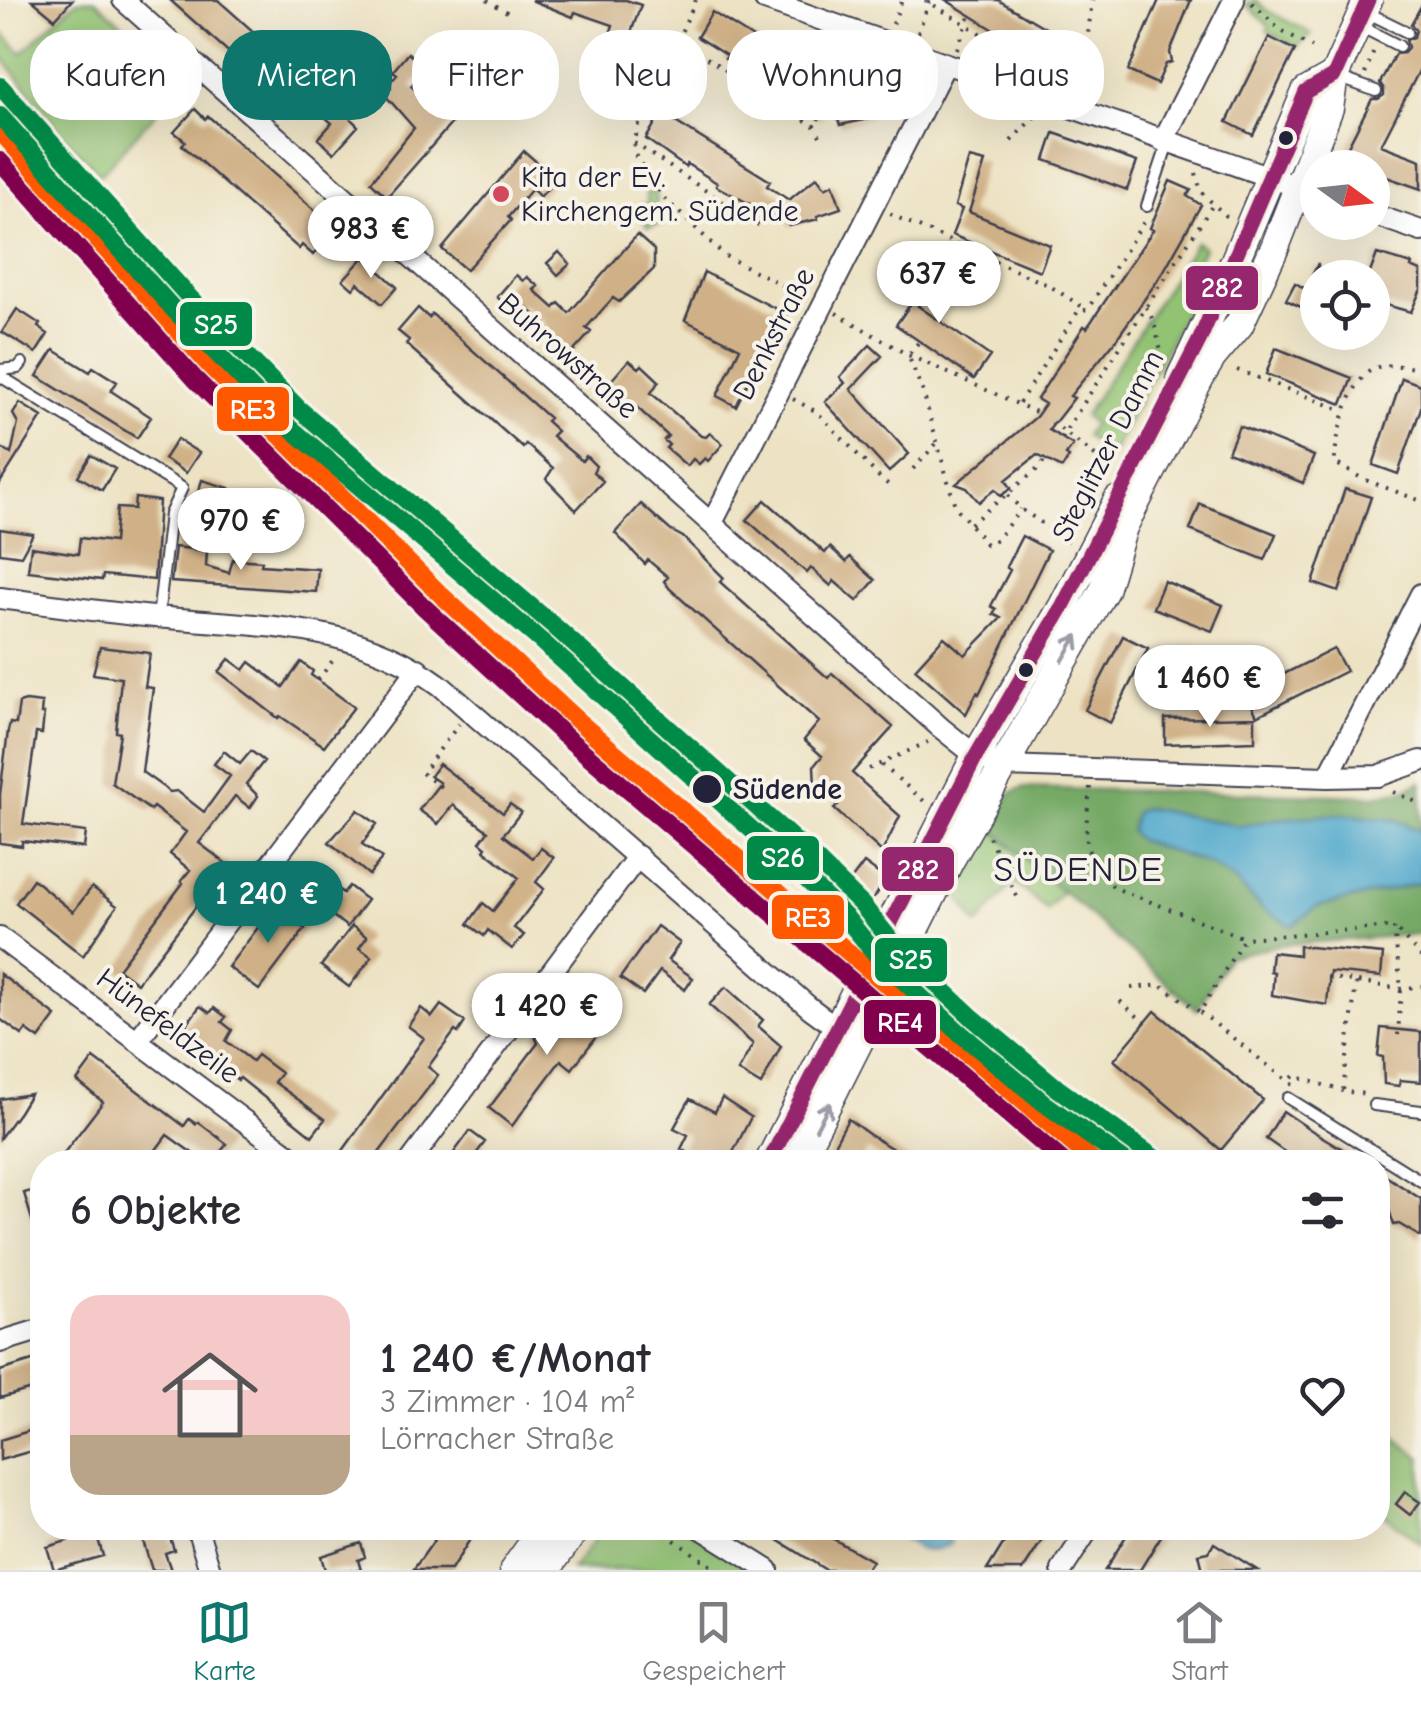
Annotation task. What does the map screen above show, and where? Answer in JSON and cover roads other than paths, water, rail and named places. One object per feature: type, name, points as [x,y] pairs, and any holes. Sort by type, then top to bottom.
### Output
[{"type":"main road","name":"Steglitzer Damm","points":[[1318,150],[1334,76],[1363,12]]},
{"type":"main road","name":"Steglitzer Damm","points":[[909,892],[1003,766],[1031,690],[1225,284],[1236,225],[1268,177],[1306,92],[1334,76]]},
{"type":"main road","name":"Steglitzer Damm","points":[[803,1150],[852,1032],[899,935],[909,892],[976,756],[1031,690],[1104,590],[1123,527],[1212,357],[1239,325],[1275,247],[1300,205]]},
{"type":"main road","name":"Steglitzer Damm","points":[[777,1150],[852,1032]]},
{"type":"main road","points":[[514,1570],[535,1540]]},
{"type":"main road","points":[[546,1570],[567,1540]]},
{"type":"street","name":"Buhrowstraße","points":[[123,0],[976,756],[1003,766],[1328,777],[1378,776],[1421,761]]},
{"type":"street","points":[[765,0],[807,7],[1300,188]]},
{"type":"street","points":[[1166,142],[1234,0]]},
{"type":"street","name":"Denkstraße","points":[[712,523],[950,58]]},
{"type":"street","points":[[1390,220],[1421,231]]},
{"type":"street","points":[[1328,777],[1421,594]]},
{"type":"street","points":[[0,598],[325,634],[374,648],[418,669],[810,1008],[852,1032]]},
{"type":"street","points":[[138,1041],[418,669]]},
{"type":"street","points":[[419,1150],[638,856]]},
{"type":"street","name":"Hünefeldzeile","points":[[0,938],[283,1150]]},
{"type":"street","points":[[0,1342],[30,1333]]},
{"type":"street","points":[[201,1540],[210,1570]]},
{"type":"street","points":[[720,1540],[768,1570]]},
{"type":"street","points":[[1062,1570],[1081,1540]]},
{"type":"lane","points":[[1363,12],[1407,32]]},
{"type":"lane","points":[[1363,12],[1399,46]]},
{"type":"lane","points":[[1334,76],[1376,91]]},
{"type":"lane","points":[[1147,206],[1166,142]]},
{"type":"lane","points":[[1236,225],[1275,247]]},
{"type":"lane","points":[[0,373],[22,363]]},
{"type":"lane","points":[[0,373],[182,488],[170,514],[158,618]]},
{"type":"lane","points":[[1288,1098],[1371,1150]]},
{"type":"lane","points":[[1374,1105],[1421,1111]]},
{"type":"lane","points":[[1390,1162],[1421,1181]]},
{"type":"water","points":[[1145,808],[1240,826],[1338,814],[1396,820],[1421,831],[1421,883],[1316,907],[1292,926],[1263,909],[1234,880],[1210,865],[1138,840],[1130,831],[1135,812]]},
{"type":"water","points":[[950,1540],[942,1548],[926,1551],[905,1541]]},
{"type":"place","name":"Kita der Ev. Kirchengem. Südende","points":[[501,194]]},
{"type":"place","name":"Südende","points":[[707,789]]},
{"type":"district","name":"SÜDENDE","points":[[1079,869]]}]
